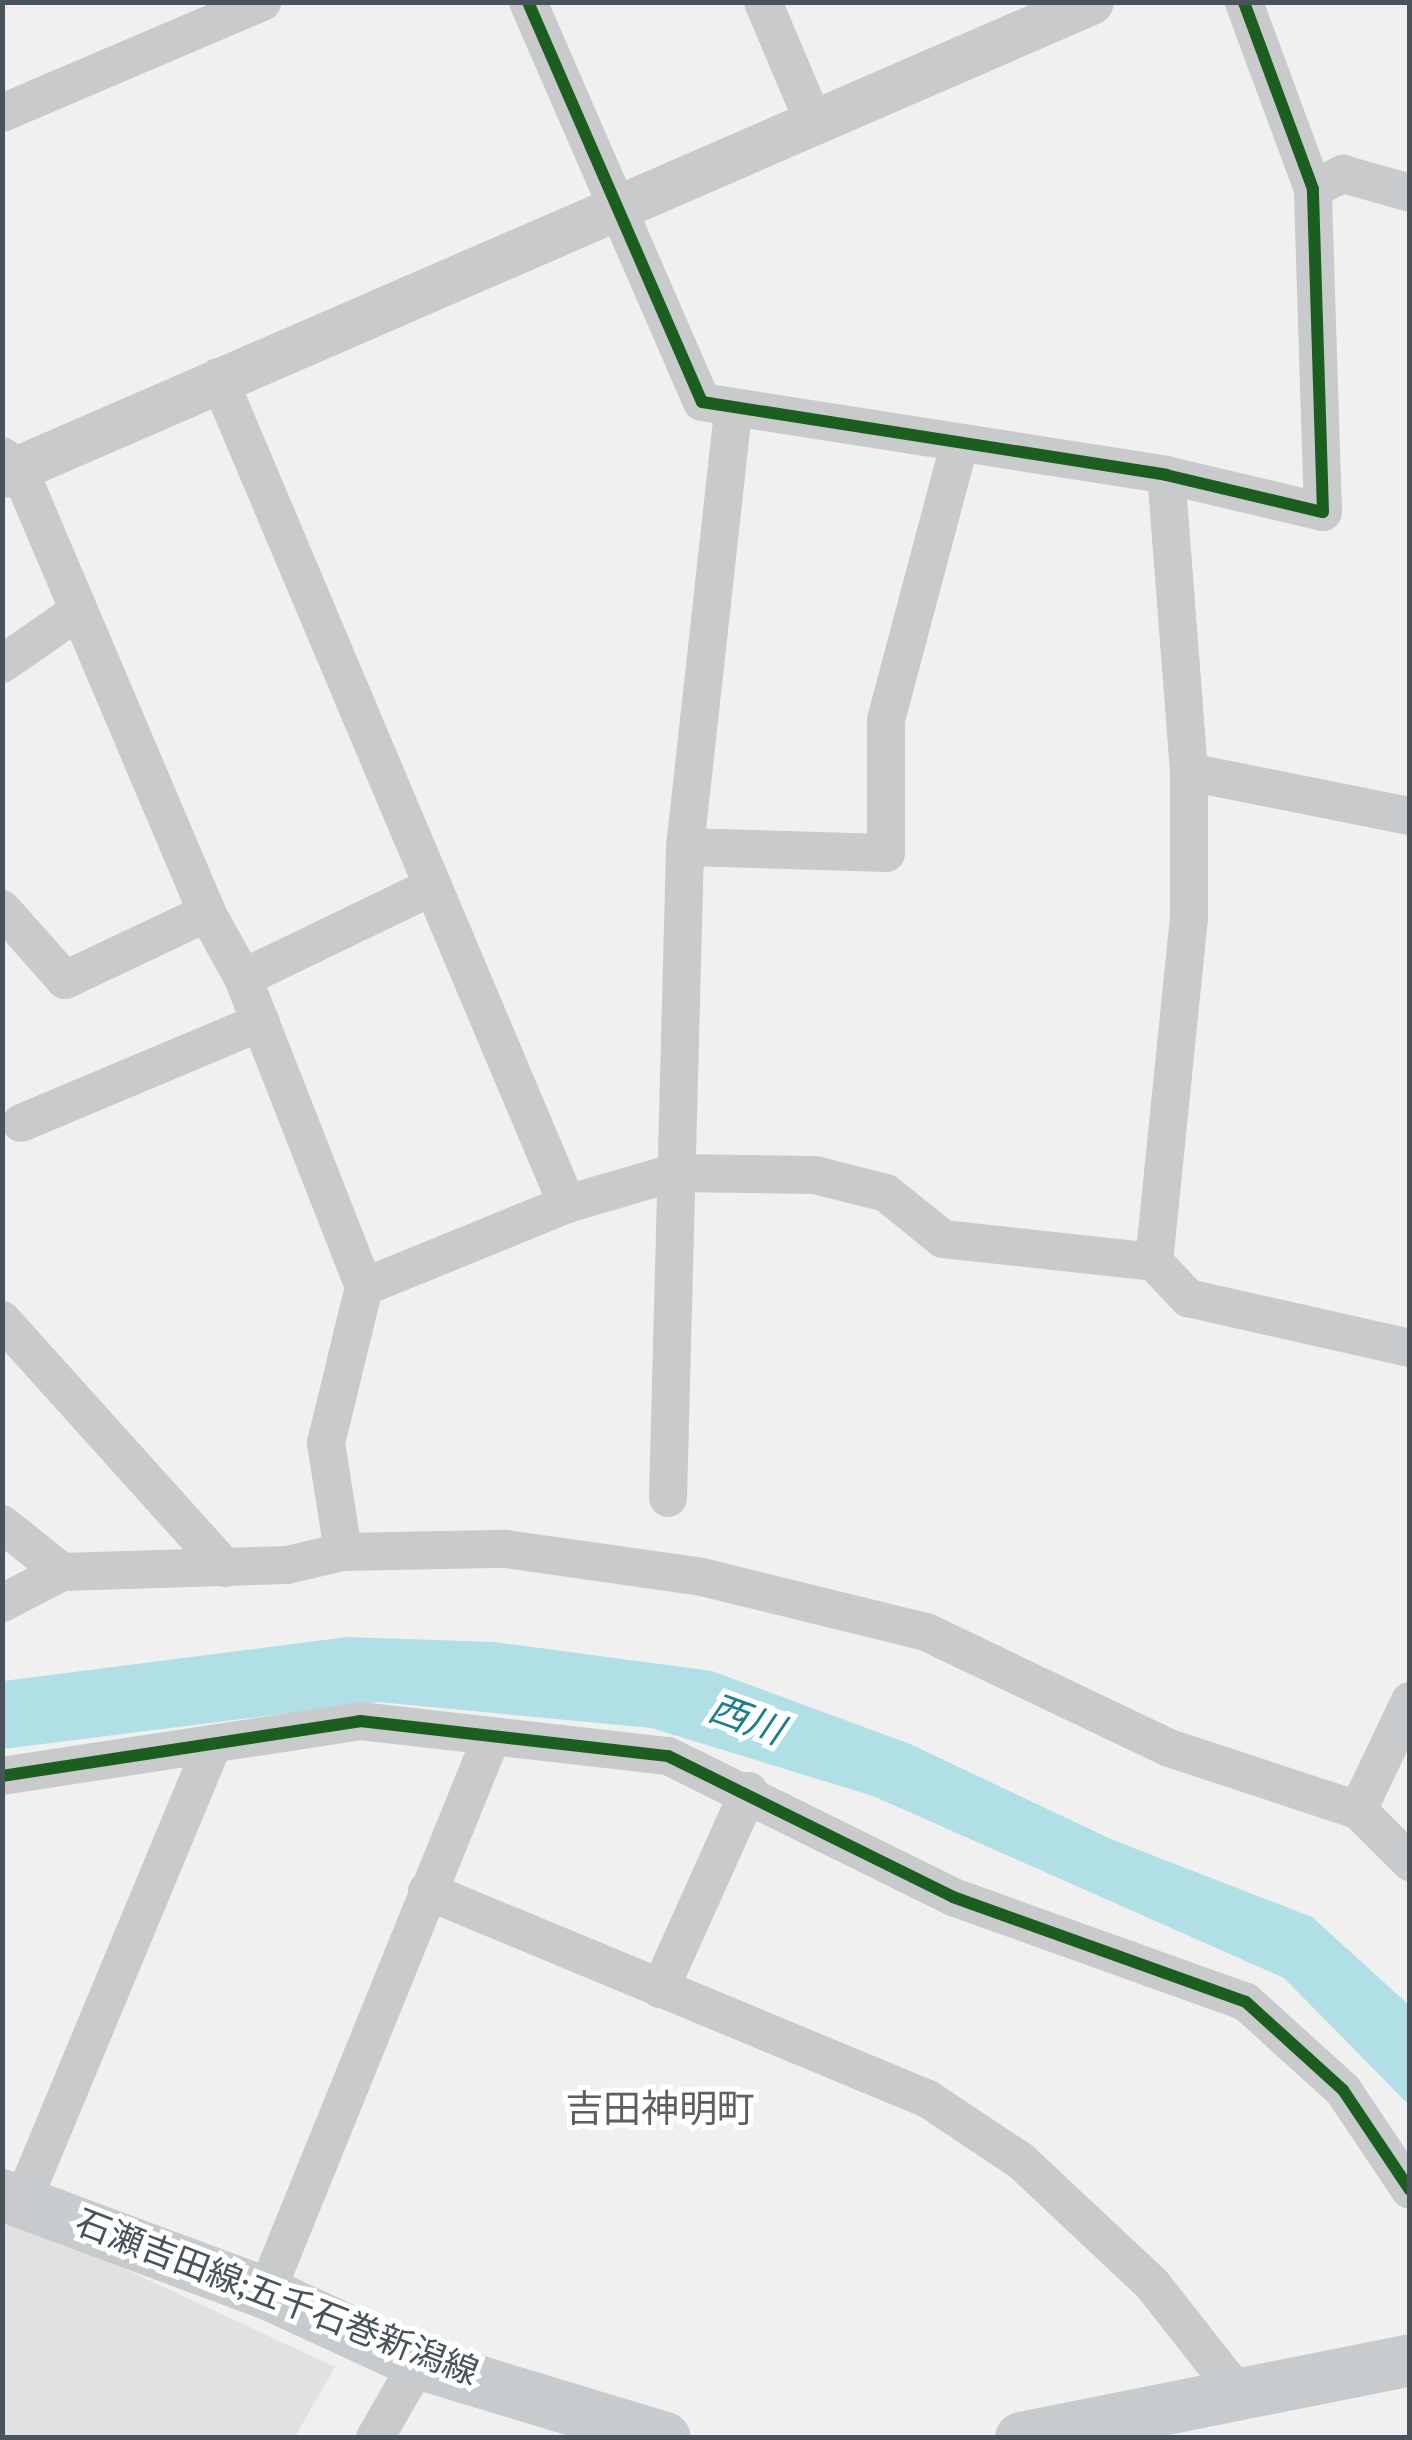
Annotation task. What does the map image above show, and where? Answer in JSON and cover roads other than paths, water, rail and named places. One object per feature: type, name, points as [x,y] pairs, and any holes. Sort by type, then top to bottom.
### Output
[{"type":"main road","name":"石瀬吉田線;五千石巻新潟線","points":[[12,2199],[266,2294],[418,2363],[666,2438]]},
{"type":"main road","points":[[1022,2438],[1410,2360]]},
{"type":"street","points":[[2,113],[262,2]]},
{"type":"street","points":[[528,2],[702,402],[733,412],[1166,475],[1323,512],[1313,189],[1244,2]]},
{"type":"street","points":[[763,2],[814,122]]},
{"type":"street","points":[[343,1552],[326,1443],[364,1288],[243,978],[207,913],[77,612],[8,466],[1092,2]]},
{"type":"street","points":[[1313,189],[1343,174],[1410,193]]},
{"type":"street","points":[[218,377],[567,1204]]},
{"type":"street","points":[[668,1498],[684,847],[733,412]]},
{"type":"street","points":[[684,847],[886,853],[886,720],[959,446]]},
{"type":"street","points":[[1154,1262],[1189,918],[1189,772],[1166,475]]},
{"type":"street","points":[[2,664],[77,612]]},
{"type":"street","points":[[1189,772],[1410,816]]},
{"type":"street","points":[[243,978],[432,887]]},
{"type":"street","points":[[2,910],[65,980],[207,913]]},
{"type":"street","points":[[21,1123],[261,1022]]},
{"type":"street","points":[[364,1288],[567,1204],[673,1174],[815,1175],[886,1192],[943,1239],[1154,1262],[1188,1298],[1410,1348]]},
{"type":"street","points":[[2,1320],[225,1568]]},
{"type":"street","points":[[2,1524],[62,1572]]},
{"type":"street","points":[[2,1603],[62,1572],[225,1568],[343,1552],[551,1552],[702,1576],[888,1623],[1169,1748],[1358,1810],[1408,1863]]},
{"type":"street","points":[[1358,1810],[1410,1701]]},
{"type":"street","points":[[2,1776],[360,1720],[490,1741],[668,1756],[749,1791],[954,1896],[1246,2002],[1343,2090],[1410,2190]]},
{"type":"street","points":[[266,2294],[490,1741]]},
{"type":"street","points":[[12,2199],[213,1745]]},
{"type":"street","points":[[660,1989],[749,1791]]},
{"type":"street","points":[[427,1891],[928,2099],[1021,2162],[1152,2284],[1241,2397]]},
{"type":"street","points":[[375,2438],[418,2363]]},
{"type":"water","name":"西川","points":[[347,1637],[494,1642],[712,1671],[910,1744],[1113,1840],[1312,1917],[1409,2005],[1409,2105],[1284,1978],[873,1796],[651,1728],[378,1702],[3,1749],[3,1681]]},
{"type":"district","name":"吉田神明町","points":[[660,2113]]}]
